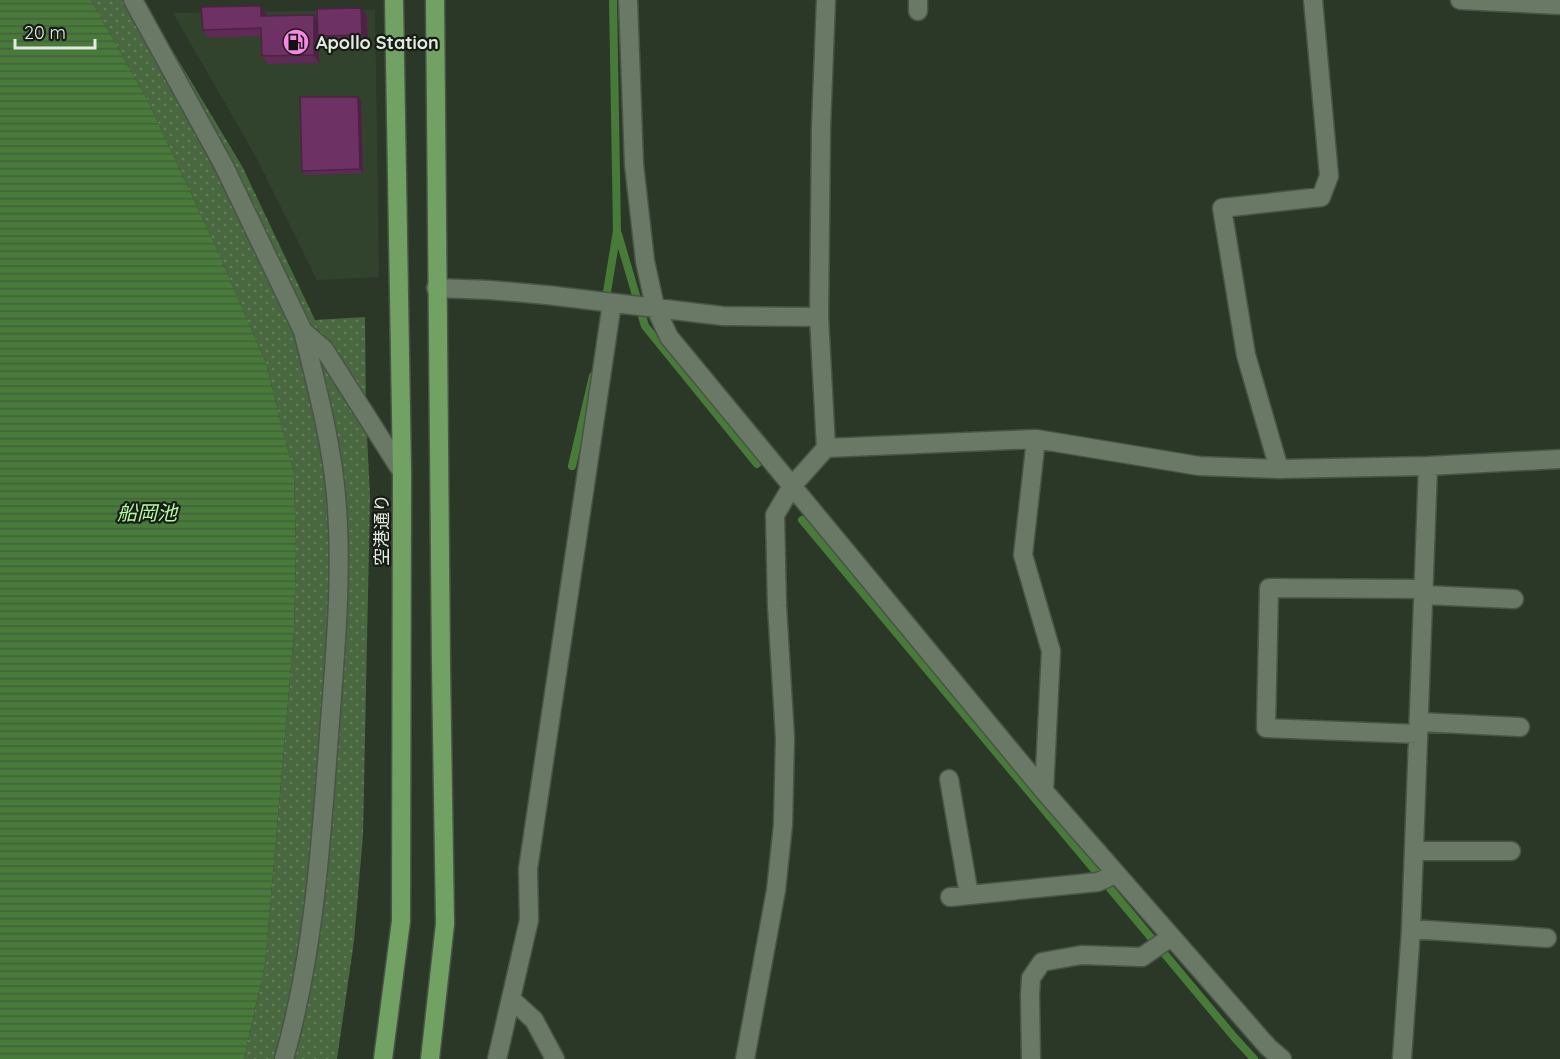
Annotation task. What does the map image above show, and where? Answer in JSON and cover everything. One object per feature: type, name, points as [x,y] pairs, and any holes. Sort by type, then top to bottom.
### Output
[{"type":"highway","name":"空港通り","points":[[383,1059],[401,921],[402,472],[394,0]]},
{"type":"highway","points":[[430,1059],[445,924],[436,288],[435,0]]},
{"type":"street","points":[[133,0],[224,166],[303,330],[326,426],[336,492],[340,548],[336,648],[319,860],[297,1015],[284,1059]]},
{"type":"street","points":[[628,0],[634,164],[645,261],[655,308],[669,337],[1044,791],[1108,878],[1163,943],[1282,1059]]},
{"type":"street","points":[[745,1059],[776,890],[783,825],[785,738],[777,606],[775,515],[792,486],[826,448],[819,317],[821,128],[826,0]]},
{"type":"street","points":[[1279,469],[1246,355],[1222,208],[1321,197],[1329,176],[1313,0]]},
{"type":"street","points":[[1460,0],[1560,5]]},
{"type":"street","points":[[436,288],[490,290],[723,316],[819,317]]},
{"type":"street","points":[[497,1059],[529,920],[528,868],[612,303]]},
{"type":"street","points":[[303,330],[324,349],[402,472]]},
{"type":"street","points":[[826,448],[1036,439],[1199,466],[1279,469],[1428,466],[1560,459]]},
{"type":"street","points":[[1036,439],[1023,555],[1051,651],[1044,791]]},
{"type":"street","points":[[1402,1059],[1411,929],[1428,466]]},
{"type":"street","points":[[1514,599],[1424,592],[1269,588],[1266,728],[1520,727]]},
{"type":"street","points":[[949,779],[969,895]]},
{"type":"street","points":[[1414,850],[1511,850]]},
{"type":"street","points":[[950,897],[1108,878]]},
{"type":"street","points":[[1411,929],[1547,938]]},
{"type":"street","points":[[1031,1059],[1031,978],[1042,962],[1081,955],[1142,957],[1163,943]]},
{"type":"street","points":[[511,999],[534,1020],[555,1059]]},
{"type":"shaded area","points":[[91,0],[142,0],[242,166],[315,320],[365,317],[370,497],[363,835],[354,941],[337,1059],[244,1059],[265,965],[294,633],[296,549],[294,474],[266,363],[216,247],[147,99]]},
{"type":"shaded area","points":[[375,10],[379,277],[317,280],[255,155],[173,13]]},
{"type":"water","name":"船岡池","points":[[0,0],[91,0],[147,99],[216,247],[266,363],[294,474],[296,549],[294,633],[265,965],[244,1059],[0,1059]]},
{"type":"building","points":[[261,6],[261,16],[314,15],[314,55],[262,56],[261,28],[203,30],[201,7]]},
{"type":"building","points":[[361,8],[362,35],[318,36],[317,9]]},
{"type":"building","points":[[300,97],[358,97],[360,169],[302,171]]},
{"type":"waterway","points":[[605,304],[617,231],[613,0]]},
{"type":"waterway","points":[[618,234],[645,326],[757,464]]},
{"type":"waterway","points":[[572,466],[593,376]]},
{"type":"waterway","points":[[802,520],[1254,1059]]},
{"type":"place","name":"Apollo Station","points":[[296,42]]}]
